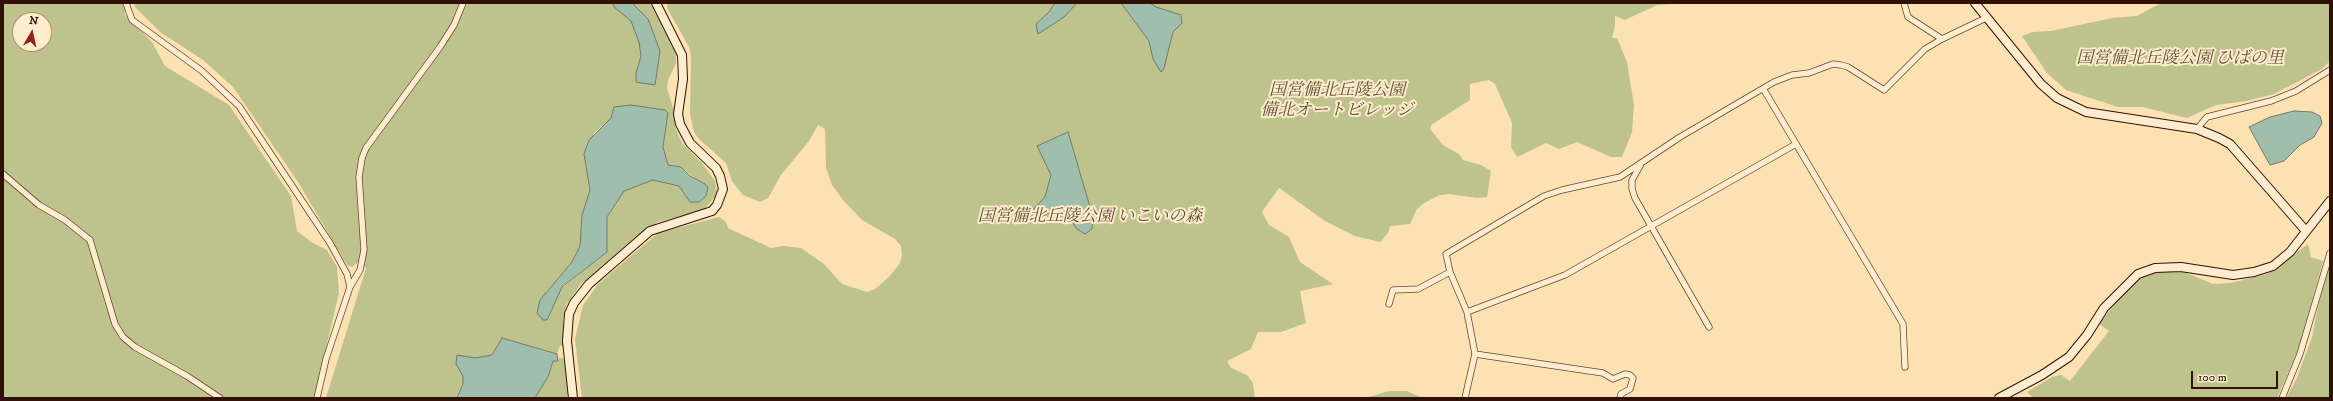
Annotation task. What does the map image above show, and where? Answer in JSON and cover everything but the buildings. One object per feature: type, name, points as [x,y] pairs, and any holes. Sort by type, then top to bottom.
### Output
[{"type":"street","points":[[126,3],[132,20],[202,71],[239,106],[330,242],[347,274],[350,287]]},
{"type":"street","points":[[317,398],[326,359],[350,287],[360,270],[364,250],[358,177],[364,153],[440,47],[454,25],[463,3]]},
{"type":"street","points":[[573,398],[567,341],[569,314],[574,303],[589,284],[650,231],[669,223],[698,217],[712,211],[717,205],[723,189],[720,176],[716,168],[690,143],[680,124],[678,114],[683,79],[682,55],[656,3]]},
{"type":"street","points":[[1904,3],[1908,17],[1942,39]]},
{"type":"street","points":[[1975,3],[2041,84],[2069,104],[2086,112],[2197,129],[2230,144],[2306,231]]},
{"type":"street","points":[[1465,398],[1475,354],[1467,312],[1450,272],[1446,254],[1527,206],[1558,191],[1620,177],[1680,137],[1764,90],[1774,82],[1809,73],[1833,64],[1848,67],[1884,90],[1925,50],[1942,39],[1986,18]]},
{"type":"street","points":[[2197,129],[2207,117],[2271,101],[2296,91],[2330,70]]},
{"type":"street","points":[[1764,90],[1903,324],[1905,366]]},
{"type":"street","points":[[1467,312],[1565,275],[1796,144]]},
{"type":"street","points":[[1641,164],[1633,176],[1632,189],[1651,226],[1709,327]]},
{"type":"street","points":[[3,174],[39,205],[64,220],[90,240],[115,324],[123,338],[135,347],[187,376],[220,398]]},
{"type":"street","points":[[1998,398],[2042,375],[2069,357],[2087,335],[2104,308],[2138,274],[2155,268],[2181,267],[2233,274],[2254,272],[2273,266],[2290,252],[2329,203]]},
{"type":"street","points":[[2282,398],[2300,354],[2330,253]]},
{"type":"street","points":[[1389,304],[1393,290],[1418,289],[1450,272]]},
{"type":"street","points":[[1475,354],[1596,372],[1613,379],[1625,374],[1630,375],[1633,378],[1630,389],[1621,394],[1620,398]]},
{"type":"green space","points":[[3,3],[124,3],[125,15],[152,42],[165,66],[229,105],[291,196],[297,231],[311,242],[327,250],[337,267],[339,293],[314,398],[3,398]]},
{"type":"green space","points":[[134,3],[613,3],[614,7],[631,21],[639,42],[641,56],[636,73],[655,85],[660,51],[648,19],[632,3],[650,3],[676,54],[676,63],[668,80],[667,88],[675,114],[675,127],[682,143],[701,162],[715,181],[717,194],[704,210],[658,222],[635,237],[580,285],[567,304],[563,319],[564,346],[560,346],[557,354],[502,338],[492,355],[456,364],[463,375],[463,384],[457,398],[326,398],[366,268],[359,262],[352,267],[347,265],[298,182],[233,87],[203,60],[160,32],[135,7]],"holes":[[[668,117],[663,147],[668,165],[681,167],[701,183],[679,186],[653,180],[624,191],[607,217],[607,252],[562,288],[540,300],[572,262],[580,246],[582,215],[590,190],[585,163],[594,133],[611,118]]]},
{"type":"green space","name":"国営備北丘陵公園 いこいの森","points":[[667,3],[1697,3],[1657,5],[1625,20],[1615,16],[1615,26],[1612,38],[1617,38],[1627,62],[1634,105],[1632,132],[1622,157],[1611,157],[1577,142],[1559,149],[1546,143],[1517,157],[1511,147],[1512,123],[1495,84],[1489,80],[1470,84],[1470,100],[1431,125],[1430,129],[1443,145],[1459,154],[1463,160],[1481,165],[1491,171],[1487,197],[1477,198],[1449,194],[1440,195],[1424,203],[1417,209],[1410,224],[1390,226],[1388,233],[1380,242],[1355,236],[1325,221],[1279,188],[1262,212],[1269,225],[1289,237],[1300,262],[1333,284],[1300,291],[1306,323],[1281,332],[1258,332],[1251,349],[1227,361],[1231,368],[1247,375],[1253,383],[1255,398],[582,398],[575,339],[583,305],[598,284],[658,233],[719,217],[726,222],[728,228],[771,248],[784,246],[801,248],[824,264],[842,284],[867,292],[875,289],[889,277],[900,263],[902,255],[901,246],[895,239],[862,220],[843,200],[832,185],[826,168],[825,129],[818,125],[809,141],[781,175],[768,198],[760,202],[743,195],[732,181],[726,163],[699,139],[694,132],[690,114],[691,56],[689,47],[667,8]]},
{"type":"green space","name":"国営備北丘陵公園 ひばの里","points":[[2161,3],[2330,3],[2330,61],[2322,69],[2274,94],[2246,101],[2216,105],[2187,118],[2143,107],[2118,107],[2066,90],[2047,73],[2022,36],[2033,32],[2051,31],[2112,18],[2137,16]]},
{"type":"green space","points":[[2308,244],[2311,257],[2323,261],[2299,348],[2277,398],[2033,398],[2027,392],[2052,377],[2061,375],[2070,381],[2109,331],[2099,324],[2122,295],[2141,277],[2155,272],[2182,271],[2213,284],[2231,283],[2267,274]]},
{"type":"green space","points":[[2327,265],[2330,267],[2330,398],[2286,398],[2297,378],[2312,337]]},
{"type":"green space","points":[[559,357],[565,359],[568,398],[535,398],[548,377],[553,361],[558,361]]},
{"type":"green space","points":[[1389,391],[1407,391],[1423,398],[1365,398]]},
{"type":"shaded area","points":[[613,3],[632,3],[648,19],[660,51],[655,85],[636,82],[636,73],[641,56],[639,42],[631,21],[614,7]]},
{"type":"shaded area","points":[[1055,3],[1077,3],[1064,17],[1038,34],[1036,24],[1049,12]]},
{"type":"shaded area","points":[[1121,3],[1150,3],[1156,7],[1181,15],[1182,23],[1173,32],[1164,68],[1161,72],[1153,59],[1149,41]]},
{"type":"shaded area","points":[[631,105],[665,110],[668,113],[663,147],[668,165],[681,167],[690,176],[705,184],[708,188],[706,196],[699,202],[690,202],[679,186],[653,180],[624,191],[607,217],[607,252],[562,287],[547,320],[543,320],[537,313],[540,300],[572,262],[580,246],[582,215],[590,190],[584,154],[589,140],[611,118],[614,107]]},
{"type":"shaded area","points":[[2294,111],[2312,112],[2320,116],[2322,123],[2314,137],[2300,145],[2284,161],[2270,165],[2249,127],[2270,117]]},
{"type":"shaded area","points":[[1068,132],[1093,217],[1092,229],[1085,234],[1076,228],[1069,216],[1064,211],[1056,210],[1036,219],[1028,218],[1027,216],[1045,197],[1051,175],[1037,146]]},
{"type":"shaded area","points":[[502,338],[557,354],[558,361],[553,361],[548,377],[535,398],[457,398],[463,384],[463,376],[456,364],[457,355],[475,358],[492,355]]},
{"type":"park label","name":"国営備北丘陵公園 備北オートビレッジ","points":[[1337,101]]}]
